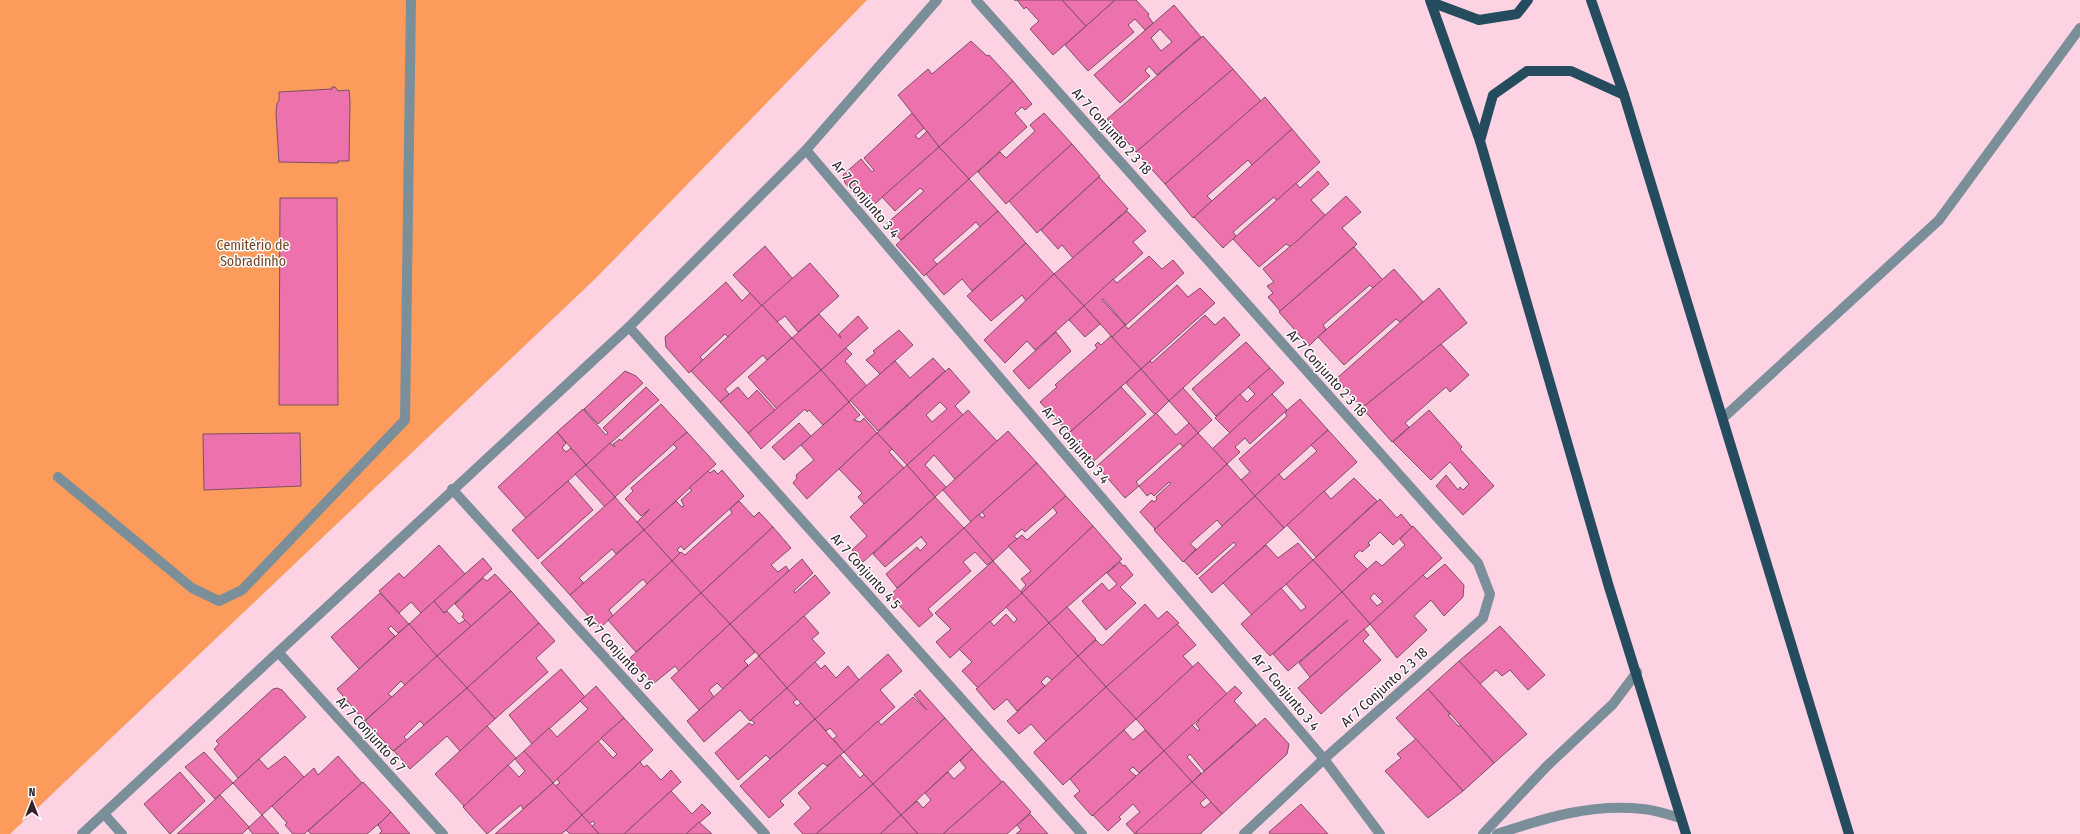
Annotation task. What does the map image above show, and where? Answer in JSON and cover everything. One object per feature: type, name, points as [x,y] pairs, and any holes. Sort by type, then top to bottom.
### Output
[{"type":"main road","points":[[1430,1],[1479,20],[1517,14],[1528,0]]},
{"type":"main road","points":[[1591,0],[1624,95],[1849,834]]},
{"type":"main road","points":[[1430,1],[1480,141],[1609,587],[1637,672],[1686,834]]},
{"type":"main road","points":[[1480,141],[1493,95],[1527,71],[1571,71],[1624,95]]},
{"type":"street","points":[[58,477],[192,588],[219,601],[242,590],[405,420],[411,0]]},
{"type":"street","points":[[82,834],[279,653],[452,489],[629,327],[806,150],[937,0]]},
{"type":"street","name":"Ar 7 Conjunto 2 3 18","points":[[976,0],[1478,563],[1490,594],[1483,618],[1324,759],[1244,834]]},
{"type":"street","points":[[1723,418],[1939,220],[2080,28]]},
{"type":"street","name":"Ar 7 Conjunto 3 4","points":[[806,150],[1324,759],[1380,834]]},
{"type":"street","name":"Ar 7 Conjunto 4 5","points":[[629,327],[1082,834]]},
{"type":"street","name":"Ar 7 Conjunto 5 6","points":[[452,489],[765,834]]},
{"type":"street","name":"Ar 7 Conjunto 6 7","points":[[279,653],[443,834]]},
{"type":"street","points":[[1483,834],[1546,767],[1613,704],[1637,672]]},
{"type":"street","points":[[1497,834],[1566,812],[1595,808],[1643,809],[1682,818]]},
{"type":"street","points":[[104,814],[122,834]]},
{"type":"green space","name":"Cemitério de Sobradinho","points":[[0,0],[867,0],[596,278],[10,834],[0,834]]},
{"type":"building","points":[[1017,0],[1062,0],[1086,26],[1053,55],[1030,29],[1039,21],[1026,7],[1024,9]]},
{"type":"building","points":[[1062,0],[1115,0],[1086,26]]},
{"type":"building","points":[[1115,0],[1136,0],[1149,14],[1148,16],[1153,23],[1145,30],[1135,19],[1128,25],[1134,32],[1088,71],[1065,45]]},
{"type":"building","points":[[1174,5],[1201,37],[1157,75],[1149,66],[1145,71],[1150,76],[1120,103],[1094,75]],"holes":[[[1160,29],[1172,42],[1161,51],[1151,38]]]},
{"type":"building","points":[[1203,36],[1233,69],[1136,152],[1107,119]]},
{"type":"building","points":[[971,41],[987,56],[989,55],[1013,81],[939,147],[898,95],[928,69],[932,74]]},
{"type":"building","points":[[1233,69],[1261,101],[1165,184],[1136,152]]},
{"type":"building","points":[[1013,81],[1032,104],[1025,110],[1022,107],[1015,113],[1027,127],[969,179],[939,147]]},
{"type":"building","points":[[332,87],[335,87],[338,91],[349,90],[349,161],[338,161],[338,163],[279,162],[276,114],[277,103],[279,101],[279,92],[332,89]]},
{"type":"building","points":[[1265,97],[1292,129],[1252,165],[1248,160],[1207,196],[1212,201],[1193,218],[1165,184]]},
{"type":"building","points":[[912,113],[924,128],[915,136],[919,139],[927,131],[939,147],[868,210],[845,183],[843,175],[861,159],[872,172],[874,170],[864,158]]},
{"type":"building","points":[[1044,113],[1072,144],[1006,204],[978,172],[1000,152],[1006,158],[1035,131],[1030,125]]},
{"type":"building","points":[[1292,129],[1320,162],[1277,201],[1274,197],[1233,232],[1236,236],[1223,248],[1194,217]]},
{"type":"building","points":[[1072,144],[1100,176],[1037,233],[1009,201]]},
{"type":"building","points":[[939,147],[969,179],[901,240],[886,224],[924,191],[920,188],[895,211],[882,197]]},
{"type":"building","points":[[1318,171],[1329,184],[1311,200],[1325,215],[1291,247],[1286,244],[1259,267],[1233,239],[1296,183],[1300,188]]},
{"type":"building","points":[[1099,177],[1128,209],[1073,258],[1062,245],[1058,249],[1041,230]]},
{"type":"building","points":[[969,179],[998,211],[980,227],[976,222],[933,260],[937,264],[924,276],[896,245]]},
{"type":"building","points":[[1346,196],[1361,212],[1342,228],[1357,244],[1280,311],[1268,297],[1273,293],[1267,286],[1274,282],[1263,269],[1298,240]]},
{"type":"building","points":[[280,198],[337,198],[338,405],[279,405]]},
{"type":"building","points":[[998,211],[1026,243],[972,291],[962,279],[944,295],[926,274]]},
{"type":"building","points":[[1127,211],[1146,231],[1133,242],[1143,253],[1084,306],[1054,274]]},
{"type":"building","points":[[1026,243],[1054,274],[1026,301],[1022,295],[991,321],[967,296]]},
{"type":"building","points":[[765,246],[793,279],[762,306],[733,275]]},
{"type":"building","points":[[1354,247],[1383,280],[1373,288],[1370,285],[1323,325],[1326,329],[1309,346],[1279,312]]},
{"type":"building","points":[[1149,256],[1162,269],[1173,260],[1184,273],[1126,325],[1103,299],[1102,300],[1125,325],[1112,337],[1084,306],[1113,279],[1117,283]]},
{"type":"building","points":[[810,263],[839,296],[798,332],[785,316],[777,322],[762,305]]},
{"type":"building","points":[[1394,269],[1423,302],[1400,322],[1396,319],[1344,365],[1318,337]]},
{"type":"building","points":[[1054,274],[1084,306],[1035,350],[1027,341],[1005,363],[984,340]]},
{"type":"building","points":[[726,282],[742,301],[750,293],[762,306],[728,337],[725,334],[700,357],[703,360],[689,373],[666,347],[665,337]]},
{"type":"building","points":[[1177,285],[1188,297],[1200,288],[1215,303],[1141,369],[1112,337],[1125,325],[1128,329]]},
{"type":"building","points":[[1439,288],[1467,323],[1362,408],[1336,379]]},
{"type":"building","points":[[762,305],[792,338],[767,360],[763,355],[725,389],[729,394],[720,402],[691,371]]},
{"type":"building","points":[[1084,306],[1100,324],[1085,337],[1069,320]]},
{"type":"building","points":[[819,314],[841,338],[839,334],[858,316],[868,328],[821,370],[792,338]]},
{"type":"building","points":[[1205,315],[1215,325],[1224,317],[1240,335],[1169,401],[1141,369],[1150,361],[1152,363]]},
{"type":"building","points":[[899,330],[913,345],[880,374],[866,360],[875,353],[873,351]]},
{"type":"building","points":[[1056,332],[1071,351],[1029,389],[1013,371]]},
{"type":"building","points":[[1111,336],[1141,369],[1069,433],[1040,402],[1057,387],[1055,385],[1097,348],[1095,345],[1098,342],[1101,345]]},
{"type":"building","points":[[792,338],[821,370],[777,409],[748,377]]},
{"type":"building","points":[[1246,342],[1270,368],[1216,416],[1192,389]]},
{"type":"building","points":[[1441,344],[1469,375],[1450,392],[1446,387],[1405,423],[1409,427],[1392,442],[1362,408]]},
{"type":"building","points":[[846,348],[852,354],[845,361],[867,386],[849,402],[821,370]]},
{"type":"building","points":[[933,358],[945,371],[878,431],[850,400],[895,361],[910,378]]},
{"type":"building","points":[[949,368],[970,392],[955,406],[963,415],[907,465],[877,433]],"holes":[[[940,402],[947,409],[932,422],[926,415]]]},
{"type":"building","points":[[1270,368],[1284,383],[1230,433],[1215,418],[1240,394],[1247,402],[1255,394],[1248,387]]},
{"type":"building","points":[[1141,369],[1169,401],[1155,415],[1126,383]]},
{"type":"building","points":[[821,370],[849,402],[823,425],[809,410],[807,412],[805,409],[761,449],[748,433]]},
{"type":"building","points":[[625,371],[636,376],[643,383],[598,424],[584,409]]},
{"type":"building","points":[[646,387],[659,400],[586,465],[557,432],[583,409],[606,435],[608,433],[603,428]]},
{"type":"building","points":[[738,387],[748,399],[757,390],[775,410],[748,433],[720,402]]},
{"type":"building","points":[[1121,387],[1146,414],[1094,461],[1069,433]]},
{"type":"building","points":[[1183,388],[1212,420],[1198,433],[1169,401]]},
{"type":"building","points":[[1272,394],[1287,410],[1250,444],[1245,438],[1235,447],[1240,452],[1227,464],[1212,449]]},
{"type":"building","points":[[1300,399],[1328,430],[1255,496],[1241,480],[1250,472],[1239,459],[1287,416],[1285,412]]},
{"type":"building","points":[[849,402],[860,415],[854,420],[860,422],[864,418],[877,433],[807,499],[793,483],[797,478],[796,475],[814,460],[801,445]]},
{"type":"building","points":[[661,404],[687,432],[615,497],[586,465],[610,443],[615,447],[613,444],[620,439],[621,441]]},
{"type":"building","points":[[968,410],[997,441],[955,479],[934,455],[925,465],[946,487],[935,497],[907,465]]},
{"type":"building","points":[[1429,410],[1462,447],[1460,449],[1494,486],[1463,515],[1436,486],[1446,475],[1458,490],[1460,487],[1463,490],[1469,484],[1450,462],[1431,480],[1393,442]]},
{"type":"building","points":[[1156,413],[1176,435],[1189,423],[1198,433],[1183,447],[1180,443],[1136,482],[1139,486],[1125,498],[1097,466]]},
{"type":"building","points":[[799,423],[811,436],[784,460],[772,447]]},
{"type":"building","points":[[1328,430],[1357,462],[1284,528],[1255,496],[1279,474],[1284,480],[1317,451],[1311,445]]},
{"type":"building","points":[[1008,431],[1037,463],[971,522],[943,490]]},
{"type":"building","points":[[557,432],[566,443],[562,448],[566,452],[571,448],[586,465],[526,518],[498,487]]},
{"type":"building","points":[[687,432],[716,464],[644,530],[637,522],[650,509],[641,516],[625,499],[633,491],[631,488],[677,448],[673,444]]},
{"type":"building","points":[[300,433],[301,486],[204,490],[203,434]]},
{"type":"building","points":[[877,433],[892,449],[889,452],[904,468],[864,504],[858,497],[862,493],[839,469]]},
{"type":"building","points":[[1198,433],[1227,464],[1155,529],[1140,512],[1152,500],[1154,502],[1157,499],[1156,497],[1171,483],[1169,482],[1154,496],[1151,493],[1147,496],[1139,486]]},
{"type":"building","points":[[1037,463],[1066,496],[1025,532],[1022,529],[1014,536],[1017,539],[993,561],[964,528],[979,514],[982,518],[985,516],[982,512]]},
{"type":"building","points":[[1227,464],[1255,496],[1222,526],[1217,520],[1190,544],[1196,549],[1183,562],[1154,530]]},
{"type":"building","points":[[586,465],[615,497],[605,507],[575,474]]},
{"type":"building","points":[[907,465],[935,497],[863,562],[852,550],[867,536],[850,517]]},
{"type":"building","points":[[714,470],[718,474],[722,470],[744,496],[684,550],[681,546],[677,550],[680,553],[672,561],[644,530],[676,501],[682,507],[684,506],[681,500],[692,490],[689,488],[708,471],[710,473]]},
{"type":"building","points":[[1354,478],[1377,501],[1316,557],[1287,525],[1324,491],[1331,499]]},
{"type":"building","points":[[568,481],[593,510],[538,559],[512,530]]},
{"type":"building","points":[[1066,496],[1093,526],[1022,593],[1021,591],[1026,585],[1021,579],[1031,571],[1008,546],[1022,535],[1027,540],[1057,513],[1053,507]]},
{"type":"building","points":[[1255,496],[1284,528],[1212,593],[1199,578],[1236,545],[1234,542],[1197,575],[1184,561]]},
{"type":"building","points":[[615,497],[644,530],[616,554],[612,549],[579,578],[584,583],[570,595],[541,563]]},
{"type":"building","points":[[935,497],[964,528],[897,588],[886,574],[917,547],[920,551],[927,544],[921,537],[922,536],[885,567],[873,554]]},
{"type":"building","points":[[1380,499],[1397,518],[1401,514],[1412,527],[1393,545],[1380,532],[1368,543],[1370,545],[1362,552],[1360,550],[1354,556],[1367,569],[1342,592],[1313,560]]},
{"type":"building","points":[[739,501],[754,517],[759,512],[773,527],[701,593],[672,561],[681,552],[685,555],[732,513],[730,509]]},
{"type":"building","points":[[1093,526],[1122,559],[1049,623],[1022,593]]},
{"type":"building","points":[[1413,526],[1442,558],[1370,624],[1342,592],[1376,561],[1382,566],[1405,545],[1400,539]],"holes":[[[1374,593],[1383,602],[1377,606],[1370,598]]]},
{"type":"building","points":[[773,527],[791,548],[771,565],[778,572],[786,566],[789,571],[730,624],[701,593]]},
{"type":"building","points":[[964,528],[993,561],[987,565],[975,552],[963,562],[971,571],[928,609],[933,615],[919,627],[890,595]]},
{"type":"building","points":[[644,530],[672,561],[647,584],[643,579],[609,610],[613,616],[601,627],[597,626],[570,595]]},
{"type":"building","points":[[1298,543],[1313,560],[1252,615],[1223,583],[1266,545],[1278,558]]},
{"type":"building","points":[[439,545],[465,574],[421,613],[411,602],[399,613],[379,591],[399,573],[404,578]]},
{"type":"building","points":[[483,558],[492,569],[444,613],[434,601]]},
{"type":"building","points":[[802,559],[813,573],[794,591],[795,593],[815,575],[830,593],[759,656],[730,624]]},
{"type":"building","points":[[1313,560],[1342,592],[1270,656],[1241,624],[1281,588],[1301,611],[1306,607],[1286,584]]},
{"type":"building","points":[[672,561],[701,593],[636,652],[608,620]]},
{"type":"building","points":[[993,561],[1022,593],[950,658],[936,642],[951,629],[935,613]]},
{"type":"building","points":[[1120,562],[1123,566],[1125,565],[1133,575],[1120,587],[1136,603],[1106,630],[1082,601],[1102,583],[1109,591],[1117,584],[1107,573]]},
{"type":"building","points":[[1445,564],[1464,585],[1463,597],[1444,616],[1431,600],[1414,616],[1427,630],[1397,658],[1370,624],[1423,575],[1427,579]]},
{"type":"building","points":[[495,574],[511,591],[471,626],[462,617],[464,614],[455,604],[483,578],[487,581]]},
{"type":"building","points":[[511,591],[539,623],[467,688],[437,656]]},
{"type":"building","points":[[1342,592],[1370,624],[1310,677],[1299,663],[1348,620],[1288,671],[1273,654]]},
{"type":"building","points":[[380,593],[409,624],[398,633],[391,626],[388,629],[395,636],[359,669],[331,637]]},
{"type":"building","points":[[701,593],[730,624],[679,671],[675,666],[653,684],[630,658]]},
{"type":"building","points":[[1022,593],[1049,623],[978,688],[962,671],[972,662],[959,649],[990,621],[994,626],[1006,614],[1014,623],[1017,619],[1006,607]]},
{"type":"building","points":[[434,601],[444,613],[447,611],[459,624],[465,620],[471,626],[437,656],[409,624]]},
{"type":"building","points":[[1145,604],[1158,619],[1167,611],[1179,623],[1106,687],[1078,656],[1096,640],[1103,645]]},
{"type":"building","points":[[1067,607],[1096,639],[1078,656],[1049,623]]},
{"type":"building","points":[[804,616],[819,633],[812,639],[825,653],[787,688],[759,656]]},
{"type":"building","points":[[539,623],[555,641],[536,658],[548,672],[495,719],[467,688]]},
{"type":"building","points":[[1049,623],[1078,656],[1052,680],[1047,676],[1041,682],[1045,686],[1017,711],[1007,699],[994,710],[976,689]]},
{"type":"building","points":[[409,624],[437,656],[405,685],[401,681],[388,694],[392,697],[364,721],[337,689]]},
{"type":"building","points":[[730,624],[755,652],[744,661],[748,665],[723,689],[717,683],[709,690],[714,697],[699,710],[671,678]]},
{"type":"building","points":[[1177,624],[1196,645],[1183,656],[1193,667],[1136,719],[1106,687]]},
{"type":"building","points":[[1500,626],[1545,675],[1528,690],[1510,670],[1502,676],[1496,670],[1480,684],[1459,661]]},
{"type":"building","points":[[1364,629],[1369,635],[1363,641],[1381,660],[1321,714],[1298,688]]},
{"type":"building","points":[[888,654],[902,671],[880,690],[895,707],[844,752],[833,739],[837,736],[830,728],[826,731],[815,719]]},
{"type":"building","points":[[437,656],[467,688],[424,725],[420,721],[404,737],[407,740],[393,751],[365,721]]},
{"type":"building","points":[[759,656],[787,688],[750,721],[740,710],[704,742],[687,721]]},
{"type":"building","points":[[1078,656],[1106,687],[1046,741],[1031,724],[1019,734],[1007,721]]},
{"type":"building","points":[[1459,661],[1527,734],[1494,763],[1428,689]]},
{"type":"building","points":[[815,662],[821,669],[825,665],[836,678],[848,666],[859,680],[815,719],[787,688]]},
{"type":"building","points":[[1198,662],[1227,694],[1164,751],[1136,719]]},
{"type":"building","points":[[561,669],[585,697],[532,744],[509,715]]},
{"type":"building","points":[[596,686],[624,718],[553,783],[524,751],[549,728],[557,737],[588,709],[580,701]]},
{"type":"building","points":[[1235,686],[1242,693],[1234,701],[1256,725],[1204,771],[1190,754],[1187,757],[1201,773],[1192,782],[1164,751],[1192,725],[1198,731],[1200,730],[1196,724],[1199,721],[1198,720]]},
{"type":"building","points":[[1106,687],[1136,719],[1063,785],[1034,753]]},
{"type":"building","points":[[277,688],[282,690],[306,717],[238,778],[214,749],[219,744],[216,741],[273,689]]},
{"type":"building","points":[[467,688],[495,719],[460,751],[447,736],[410,769],[394,751]]},
{"type":"building","points":[[787,688],[797,699],[793,702],[797,706],[801,703],[815,719],[770,759],[766,755],[738,780],[715,753],[749,723],[752,725],[755,723],[751,720]]},
{"type":"building","points":[[1428,689],[1450,714],[1448,715],[1459,727],[1460,725],[1494,763],[1463,791],[1396,718]]},
{"type":"building","points":[[920,690],[945,718],[873,784],[844,752],[878,721],[881,725],[913,697],[927,710],[914,695]]},
{"type":"building","points":[[624,718],[653,750],[582,815],[555,786],[560,783],[557,779],[598,741],[613,758],[617,754],[601,738]]},
{"type":"building","points":[[945,718],[972,749],[901,815],[873,784]]},
{"type":"building","points":[[1265,718],[1289,744],[1287,754],[1222,814],[1192,782]]},
{"type":"building","points":[[815,719],[844,752],[827,766],[823,763],[780,801],[784,805],[769,818],[740,786]]},
{"type":"building","points":[[487,726],[516,758],[464,806],[435,774]]},
{"type":"building","points":[[1124,730],[1133,740],[1145,730],[1164,751],[1139,773],[1133,767],[1129,770],[1136,776],[1092,816],[1074,796],[1080,791],[1070,779]]},
{"type":"building","points":[[1416,739],[1463,791],[1428,818],[1385,771],[1401,758],[1397,754]]},
{"type":"building","points":[[972,749],[1002,782],[943,834],[918,834],[901,815],[917,801],[923,808],[931,800],[925,793],[948,772],[954,779],[966,768],[960,761]]},
{"type":"building","points":[[524,751],[553,783],[523,809],[521,805],[487,834],[463,807],[508,765],[519,777],[525,771],[515,759]]},
{"type":"building","points":[[1164,751],[1192,782],[1135,834],[1126,824],[1140,812],[1133,804],[1119,817],[1121,819],[1108,831],[1093,815]]},
{"type":"building","points":[[204,752],[233,783],[215,799],[185,767]]},
{"type":"building","points":[[840,755],[860,778],[864,774],[873,784],[816,834],[803,834],[794,824],[811,808],[798,793]]},
{"type":"building","points":[[285,756],[304,777],[262,815],[233,783],[259,759],[268,769]]},
{"type":"building","points":[[338,756],[362,783],[304,834],[293,834],[285,825],[287,823],[272,806],[314,768],[318,775]]},
{"type":"building","points":[[640,762],[644,767],[647,765],[661,780],[671,770],[681,782],[624,834],[599,834],[592,826],[595,824],[593,821],[589,824],[582,815]]},
{"type":"building","points":[[180,772],[205,801],[170,834],[144,804]]},
{"type":"building","points":[[1003,781],[1031,812],[1007,834],[943,834]]},
{"type":"building","points":[[363,782],[391,812],[390,814],[367,834],[311,834],[308,831]]},
{"type":"building","points":[[1192,782],[1207,797],[1200,803],[1204,808],[1211,802],[1222,814],[1200,834],[1137,834],[1136,832]]},
{"type":"building","points":[[553,783],[582,815],[565,831],[561,834],[495,834]]},
{"type":"building","points":[[873,784],[901,815],[880,834],[816,834]]},
{"type":"building","points":[[671,791],[692,814],[702,804],[711,813],[686,834],[624,834]]},
{"type":"building","points":[[220,795],[249,827],[242,834],[177,834]]},
{"type":"building","points":[[1301,804],[1328,834],[1270,834],[1269,832]]},
{"type":"building","points":[[391,812],[410,834],[379,834],[382,831],[378,825]]},
{"type":"building","points":[[1030,814],[1048,834],[1016,834],[1021,830],[1017,825]]},
{"type":"building","points":[[262,815],[279,834],[253,834],[248,828]]},
{"type":"building","points":[[582,815],[599,834],[570,834],[566,830]]},
{"type":"building","points":[[901,815],[918,834],[880,834]]},
{"type":"building","points":[[699,822],[712,834],[686,834]]}]
